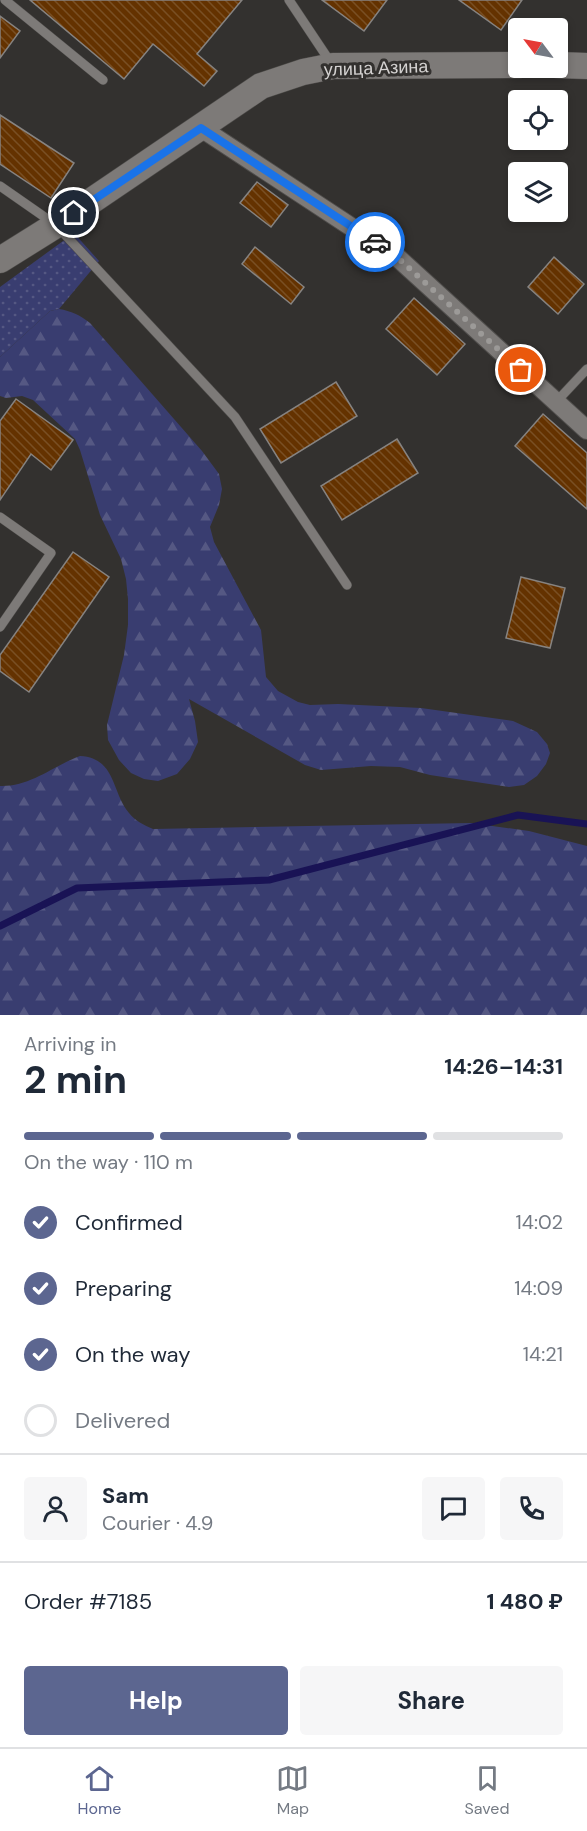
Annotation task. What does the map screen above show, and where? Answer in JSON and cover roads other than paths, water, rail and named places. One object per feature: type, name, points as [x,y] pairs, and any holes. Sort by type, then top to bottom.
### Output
[{"type":"street","name":"улица Азина","points":[[0,260],[56,225],[261,86],[303,72],[333,66],[508,65]]},
{"type":"street","points":[[568,65],[587,66]]},
{"type":"street","points":[[201,128],[397,257],[587,430]]},
{"type":"lane","points":[[5,0],[103,80]]},
{"type":"lane","points":[[289,0],[333,66]]},
{"type":"lane","points":[[0,186],[56,225],[235,417],[347,585]]},
{"type":"lane","points":[[556,402],[587,369]]},
{"type":"lane","points":[[0,517],[51,553],[0,627]]},
{"type":"waterway","points":[[0,926],[77,888],[269,880],[518,815],[587,824]]}]
